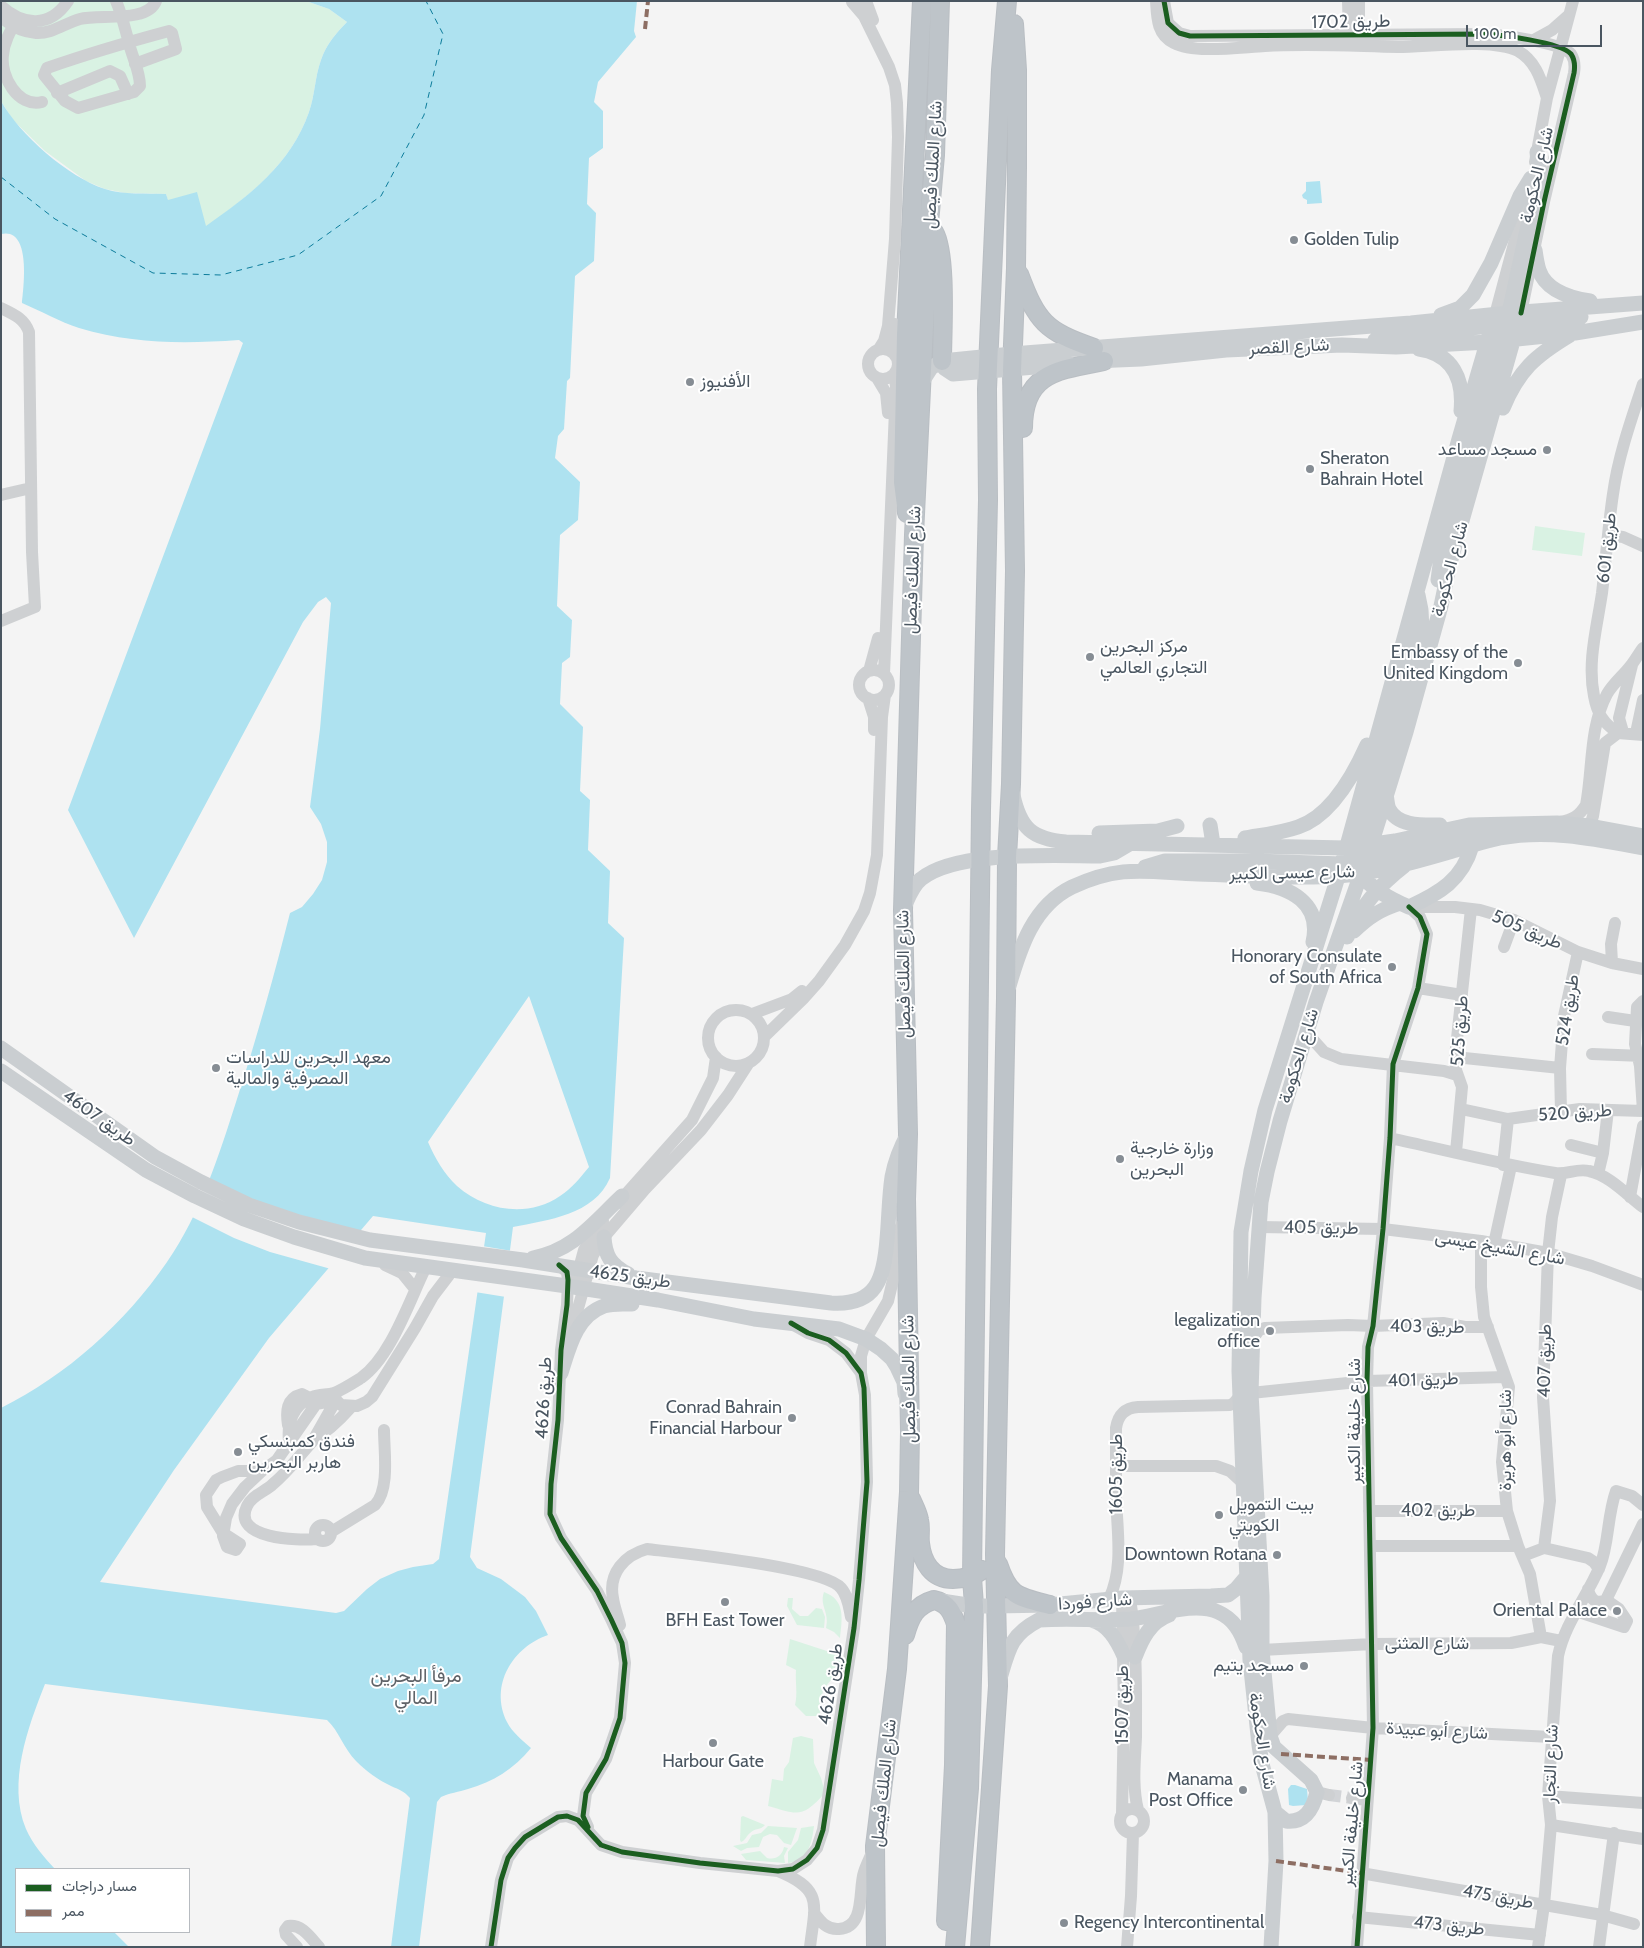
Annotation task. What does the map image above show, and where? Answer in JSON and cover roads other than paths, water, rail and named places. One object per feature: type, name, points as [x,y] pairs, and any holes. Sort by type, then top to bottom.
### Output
[{"type":"highway","name":"شارع الملك فيصل","points":[[876,1947],[875,1846],[897,1669],[909,1492],[910,1432],[906,1199],[908,1134],[903,910],[914,535],[929,223],[935,155],[940,1]]},
{"type":"highway","points":[[955,1947],[969,1788],[974,1606],[972,1577],[980,858],[988,500],[987,363],[1001,70],[1007,1]]},
{"type":"highway","points":[[980,1947],[998,1686],[994,1554],[1006,998],[1007,857],[1011,784],[1015,570],[1012,362],[1016,268],[1017,70],[1013,1]]},
{"type":"highway","points":[[914,535],[904,495],[904,453],[907,306],[920,4]]},
{"type":"highway","points":[[929,223],[937,237],[941,261],[942,361]]},
{"type":"highway","points":[[1016,268],[1035,312],[1048,327],[1099,354]]},
{"type":"highway","points":[[1015,570],[1023,512],[1023,410],[1029,396],[1038,383],[1058,370],[1099,354]]},
{"type":"highway","points":[[909,1492],[920,1521],[920,1543],[924,1560],[930,1570],[948,1579],[972,1577],[986,1567],[994,1554]]},
{"type":"highway","points":[[994,1554],[1003,1580],[1013,1592],[1050,1612]]},
{"type":"highway","points":[[897,1669],[905,1632],[911,1616],[918,1607],[934,1600],[947,1606],[956,1624],[954,1765],[945,1916],[947,1947]]},
{"type":"main road","points":[[1441,606],[1438,580],[1442,550],[1505,327],[1537,184],[1539,172],[1537,152]]},
{"type":"main road","points":[[1411,323],[1420,319],[1450,313],[1460,308],[1473,296],[1491,263],[1520,196],[1531,178]]},
{"type":"main road","points":[[1535,250],[1539,270],[1550,287],[1576,299],[1612,304]]},
{"type":"main road","name":"شارع القصر","points":[[1099,354],[1141,359],[1226,350],[1354,344],[1396,346],[1505,327],[1612,304],[1643,303]]},
{"type":"main road","points":[[1354,344],[1398,336],[1505,327],[1643,307]]},
{"type":"main road","name":"شارع القصر","points":[[942,361],[944,368],[953,374],[987,363],[1099,354],[1411,323],[1505,327],[1575,333],[1643,322]]},
{"type":"main road","name":"شارع الحكومة","points":[[1271,1947],[1276,1861],[1275,1812],[1262,1764],[1250,1660],[1243,1483],[1246,1395],[1252,1340],[1259,1227],[1267,1172],[1280,1121],[1360,856],[1386,794],[1490,429],[1505,327]]},
{"type":"main road","name":"شارع الحكومة","points":[[1360,856],[1384,710],[1458,439],[1505,327]]},
{"type":"main road","points":[[1490,429],[1502,409],[1510,390],[1538,355],[1575,333]]},
{"type":"main road","points":[[1396,346],[1430,351],[1440,355],[1456,373],[1462,392],[1458,439]]},
{"type":"main road","points":[[922,382],[931,368],[942,361]]},
{"type":"main road","points":[[1404,905],[1377,890],[1360,856],[1422,630],[1422,610],[1417,592]]},
{"type":"main road","points":[[1216,844],[1300,827],[1312,819],[1344,789],[1356,769],[1384,710]]},
{"type":"main road","name":"شارع عيسى الكبير","points":[[1011,784],[1017,812],[1029,830],[1041,837],[1066,842],[1216,844],[1360,856],[1408,863],[1500,838],[1554,834],[1643,848]]},
{"type":"main road","points":[[1386,794],[1389,809],[1399,819],[1416,825],[1469,825]]},
{"type":"main road","name":"شارع عيسى الكبير","points":[[1360,856],[1469,825],[1557,823],[1590,826],[1643,836]]},
{"type":"main road","points":[[1210,825],[1216,844],[1216,868],[1340,870],[1360,856],[1468,836],[1493,825]]},
{"type":"main road","points":[[1066,842],[1103,832],[1158,830],[1177,826]]},
{"type":"main road","name":"شارع عيسى الكبير","points":[[903,910],[915,885],[922,878],[953,864],[980,858],[1100,856],[1114,853],[1132,842]]},
{"type":"main road","points":[[1197,843],[1198,867]]},
{"type":"main road","points":[[1330,958],[1346,938],[1370,916],[1384,908],[1404,905],[1433,891],[1472,846]]},
{"type":"main road","points":[[1346,938],[1356,917],[1377,890],[1408,863]]},
{"type":"main road","name":"شارع عيسى الكبير","points":[[1006,998],[1025,938],[1042,911],[1054,899],[1086,881],[1102,875],[1136,870],[1198,867],[1216,868],[1232,875],[1340,870]]},
{"type":"main road","name":"شارع الحكومة","points":[[1275,1812],[1286,1821],[1299,1820],[1306,1816],[1323,1794],[1306,1774],[1274,1747],[1270,1736],[1262,1650],[1261,1587],[1246,1395],[1240,1280],[1241,1232],[1257,1139],[1340,870]]},
{"type":"main road","points":[[1232,875],[1253,883],[1272,885],[1286,890],[1300,899],[1309,909],[1315,933],[1301,997]]},
{"type":"main road","name":"طريق 4607","points":[[1,1048],[198,1189]]},
{"type":"main road","name":"طريق 4607","points":[[1,1071],[146,1170],[198,1189]]},
{"type":"main road","name":"طريق 4625","points":[[198,1189],[299,1222],[370,1240],[518,1259],[636,1278],[831,1303],[850,1302],[863,1298],[875,1288],[882,1276],[892,1178],[900,1147],[908,1134]]},
{"type":"main road","name":"طريق 4625","points":[[198,1189],[244,1219],[365,1258],[574,1287],[754,1318],[838,1329],[866,1340],[881,1349],[897,1366],[904,1382],[910,1432]]},
{"type":"main road","points":[[518,1259],[553,1253],[573,1242],[622,1196]]},
{"type":"main road","points":[[604,1237],[606,1253],[612,1264],[636,1278]]},
{"type":"main road","points":[[561,1373],[570,1344],[579,1328],[594,1311],[613,1304],[630,1304],[658,1300]]},
{"type":"main road","name":"شارع فوردا","points":[[1050,1612],[1120,1598],[1228,1595],[1248,1576]]},
{"type":"main road","name":"شارع فوردا","points":[[934,1600],[974,1606],[995,1606],[1050,1612],[1089,1619],[1128,1619],[1184,1609],[1208,1609],[1218,1612],[1231,1620],[1240,1631],[1250,1660]]},
{"type":"main road","points":[[1089,1619],[1105,1626],[1129,1656],[1152,1625],[1164,1616],[1184,1609]]},
{"type":"main road","points":[[998,1686],[1008,1648],[1014,1638],[1028,1626],[1050,1612]]},
{"type":"street","points":[[1,17],[15,22],[32,22],[50,18],[59,12],[68,1]]},
{"type":"street","points":[[116,1],[122,18],[128,42],[135,64],[140,79],[140,86],[128,94],[78,108],[71,106],[57,93],[44,75],[47,68],[128,42],[169,31],[172,33],[176,49],[135,64]]},
{"type":"street","points":[[1,6],[26,31],[46,33],[83,18],[100,16],[122,18],[150,10],[156,1]]},
{"type":"street","points":[[852,1],[864,16],[889,67],[898,103],[895,220],[890,307],[886,336],[868,361],[868,370],[878,378],[886,393],[888,404],[887,470],[879,632],[876,652],[869,671]]},
{"type":"street","points":[[866,1],[898,73],[903,102],[902,230],[894,354]]},
{"type":"street","name":"طريق 1702","points":[[1156,1],[1157,24],[1164,36],[1184,48],[1235,42],[1355,41],[1488,44],[1508,48],[1518,51],[1534,65],[1547,98]]},
{"type":"street","name":"طريق 1702","points":[[1164,1],[1168,24],[1179,34],[1235,42]]},
{"type":"street","points":[[1348,1],[1355,41]]},
{"type":"street","points":[[1355,41],[1359,1]]},
{"type":"street","points":[[1561,48],[1572,1]]},
{"type":"street","points":[[1532,41],[1552,30],[1569,15]]},
{"type":"street","points":[[15,22],[6,40],[2,64],[17,95],[31,104],[42,102]]},
{"type":"street","name":"طريق 1702","points":[[1355,41],[1484,34],[1532,41],[1561,48]]},
{"type":"street","name":"شارع الحكومة","points":[[1561,48],[1567,51],[1573,58],[1574,73],[1544,202],[1535,250],[1505,327],[1547,98],[1561,48]]},
{"type":"street","points":[[57,93],[110,71],[120,76],[128,94]]},
{"type":"street","points":[[1,308],[22,320],[29,336],[34,604]]},
{"type":"street","points":[[878,349],[887,349],[894,354],[898,361],[894,374],[896,390],[884,674]]},
{"type":"street","points":[[878,378],[887,379],[894,374]]},
{"type":"street","name":"طريق 601","points":[[1599,714],[1593,692],[1594,637],[1601,596],[1613,493],[1626,434],[1643,384]]},
{"type":"street","points":[[1,495],[31,492]]},
{"type":"street","points":[[1,502],[31,492]]},
{"type":"street","points":[[1608,535],[1623,537],[1643,546]]},
{"type":"street","points":[[1,615],[34,604]]},
{"type":"street","points":[[1,621],[34,604]]},
{"type":"street","points":[[1557,823],[1572,820],[1580,814],[1586,805],[1594,735],[1599,714],[1607,694],[1616,680],[1632,665],[1643,648]]},
{"type":"street","points":[[1630,733],[1619,718],[1632,665]]},
{"type":"street","points":[[765,1036],[819,981],[850,937],[864,911],[874,874],[882,717],[885,694],[889,682],[884,674],[877,670],[869,671],[862,676],[859,684],[862,693],[868,698],[877,699],[885,694]]},
{"type":"street","points":[[752,1014],[792,999],[806,986],[840,941],[858,909],[865,882],[869,854],[874,724],[868,698]]},
{"type":"street","points":[[1570,836],[1582,834],[1590,826],[1602,751],[1605,743],[1630,733],[1643,700]]},
{"type":"street","points":[[1599,714],[1606,725],[1630,733]]},
{"type":"street","name":"طريق 505","points":[[1404,905],[1471,909],[1514,920],[1578,952],[1612,963],[1643,969]]},
{"type":"street","name":"شارع خليفة الكبير","points":[[1357,1947],[1372,1728],[1368,1347],[1373,1326],[1383,1229],[1393,1064],[1418,988],[1428,934],[1420,917],[1404,905]]},
{"type":"street","name":"طريق 525","points":[[1456,1152],[1462,1087],[1457,1075],[1455,1057],[1471,909]]},
{"type":"street","points":[[1504,947],[1514,920]]},
{"type":"street","points":[[1612,963],[1610,944],[1615,923]]},
{"type":"street","name":"طريق 524","points":[[1561,1112],[1560,1068],[1564,1016],[1578,952]]},
{"type":"street","points":[[1418,988],[1462,995]]},
{"type":"street","points":[[1642,1002],[1637,1007],[1635,1044],[1640,1056],[1643,1111]]},
{"type":"street","points":[[583,1270],[604,1237],[644,1189],[701,1130],[728,1095],[748,1064],[759,1055],[765,1036],[761,1023],[752,1014],[740,1010],[726,1011],[715,1019],[711,1025],[708,1038],[709,1045],[716,1057],[727,1065],[741,1066],[748,1064]]},
{"type":"street","points":[[1608,1017],[1635,1022]]},
{"type":"street","points":[[1306,1032],[1324,1052],[1332,1056],[1444,1071],[1457,1075]]},
{"type":"street","points":[[1592,1054],[1640,1056]]},
{"type":"street","points":[[583,1270],[588,1242],[622,1196],[650,1169],[692,1120],[713,1078],[716,1057]]},
{"type":"street","points":[[1455,1057],[1560,1068]]},
{"type":"street","name":"طريق 520","points":[[1461,1109],[1508,1119],[1580,1109],[1643,1111]]},
{"type":"street","points":[[1598,1174],[1603,1153],[1608,1110]]},
{"type":"street","points":[[1487,1243],[1507,1165],[1508,1119]]},
{"type":"street","points":[[1630,1197],[1643,1126]]},
{"type":"street","points":[[1390,1138],[1507,1165],[1561,1174],[1588,1170],[1598,1174],[1643,1206]]},
{"type":"street","points":[[1571,1145],[1603,1153]]},
{"type":"street","name":"طريق 407","points":[[1544,1548],[1550,1501],[1544,1397],[1548,1253],[1552,1217],[1561,1174]]},
{"type":"street","name":"طريق 4626","points":[[491,1947],[501,1880],[508,1858],[520,1842],[558,1817],[567,1816],[578,1820],[592,1836],[607,1848],[622,1852],[778,1871],[793,1869],[802,1865],[813,1854],[822,1836],[854,1628],[867,1482],[865,1395],[861,1373],[861,1356],[866,1340],[888,1301],[906,1199]]},
{"type":"street","name":"طريق 405","points":[[1259,1227],[1383,1229]]},
{"type":"street","name":"شارع الشيخ عيسى","points":[[1383,1229],[1548,1253],[1592,1266],[1643,1285]]},
{"type":"street","name":"شارع أبو هريرة","points":[[1487,1243],[1481,1287],[1484,1317],[1509,1387],[1502,1462],[1507,1511],[1520,1551],[1530,1574],[1541,1637]]},
{"type":"street","points":[[347,1253],[350,1257],[359,1260],[385,1265],[449,1275],[471,1273]]},
{"type":"street","points":[[385,1265],[402,1273],[415,1289]]},
{"type":"street","points":[[559,1265],[567,1272],[574,1287]]},
{"type":"street","name":"طريق 4626","points":[[583,1270],[574,1287],[561,1373],[549,1503],[550,1514],[560,1538],[597,1591],[620,1637]]},
{"type":"street","points":[[262,1471],[232,1473],[216,1480],[207,1491],[205,1499],[207,1507],[223,1533],[226,1518],[232,1504],[245,1487],[277,1460],[316,1404],[335,1396],[360,1378],[388,1345],[404,1316],[424,1271]]},
{"type":"street","points":[[335,1396],[341,1406],[362,1404],[369,1400],[377,1390],[433,1296],[449,1275]]},
{"type":"street","name":"طريق 4626","points":[[791,1323],[802,1331],[829,1340],[838,1346],[853,1361],[861,1373]]},
{"type":"street","name":"طريق 403","points":[[1252,1340],[1259,1330],[1265,1328],[1348,1324],[1373,1326],[1443,1323],[1464,1327],[1488,1327]]},
{"type":"street","name":"طريق 401","points":[[1246,1395],[1367,1381],[1505,1377]]},
{"type":"street","points":[[360,1378],[377,1390]]},
{"type":"street","name":"طريق 1605","points":[[1120,1598],[1115,1587],[1117,1576],[1117,1420],[1127,1409],[1138,1407],[1226,1406],[1246,1395]]},
{"type":"street","points":[[290,1441],[288,1427],[299,1407],[310,1398],[335,1396]]},
{"type":"street","points":[[314,1440],[335,1396]]},
{"type":"street","points":[[352,1406],[334,1425],[314,1440],[280,1478],[248,1503],[245,1517],[249,1526],[260,1533],[282,1539],[316,1539],[314,1531],[319,1526],[325,1525],[331,1532],[375,1505],[380,1499],[384,1488],[384,1430]]},
{"type":"street","points":[[1116,1466],[1216,1466],[1230,1471],[1243,1483]]},
{"type":"street","name":"شارع التجار","points":[[1539,1941],[1544,1905],[1550,1825],[1548,1796],[1551,1737],[1561,1641],[1599,1569],[1604,1554],[1610,1510],[1616,1491],[1632,1496],[1643,1505]]},
{"type":"street","name":"طريق 402","points":[[1369,1511],[1507,1511]]},
{"type":"street","points":[[1606,1600],[1643,1524]]},
{"type":"street","points":[[1371,1546],[1520,1551],[1544,1548],[1588,1558],[1599,1569]]},
{"type":"street","name":"طريق 4626","points":[[592,1836],[583,1816],[584,1803],[589,1787],[606,1759],[620,1718],[625,1663],[612,1585],[616,1571],[635,1552],[647,1549],[755,1563],[822,1577],[841,1588],[848,1599],[854,1628]]},
{"type":"street","points":[[1588,1589],[1591,1598],[1594,1600],[1598,1602],[1606,1600]]},
{"type":"street","name":"طريق 1507","points":[[1120,1598],[1128,1619],[1129,1656],[1136,1737],[1134,1781],[1138,1810]]},
{"type":"street","points":[[1576,1611],[1624,1627],[1627,1621],[1624,1615],[1606,1600]]},
{"type":"street","name":"شارع المثنى","points":[[1262,1650],[1372,1644],[1511,1643],[1541,1637],[1561,1641]]},
{"type":"street","name":"طريق 1507","points":[[1122,1813],[1129,1656]]},
{"type":"street","name":"شارع أبو عبيدة","points":[[1270,1736],[1283,1721],[1288,1719],[1372,1728],[1551,1737]]},
{"type":"street","points":[[1548,1796],[1643,1803]]},
{"type":"street","points":[[1352,1798],[1367,1800]]},
{"type":"street","points":[[1132,1808],[1138,1810],[1143,1815],[1144,1822],[1141,1829],[1134,1833],[1127,1832],[1122,1827],[1120,1820],[1122,1813],[1132,1808]]},
{"type":"street","points":[[1550,1825],[1643,1838]]},
{"type":"street","points":[[1127,1947],[1134,1833]]},
{"type":"street","points":[[1599,1947],[1614,1833]]},
{"type":"street","points":[[814,1913],[824,1924],[832,1929],[851,1925],[858,1914],[863,1874],[875,1846]]},
{"type":"street","name":"طريق 4626","points":[[778,1871],[799,1880],[807,1887],[812,1896],[814,1913],[810,1947]]},
{"type":"street","name":"طريق 475","points":[[1361,1873],[1602,1915],[1634,1924]]},
{"type":"street","name":"طريق 473","points":[[1358,1918],[1539,1941]]},
{"type":"street","points":[[297,1947],[286,1935],[285,1930],[288,1926],[297,1926],[302,1929],[319,1947]]},
{"type":"water","points":[[306,1],[637,1],[634,31],[636,37],[598,82],[594,102],[603,111],[603,148],[589,158],[587,204],[596,213],[594,261],[575,276],[570,378],[567,381],[564,429],[558,436],[555,458],[580,482],[578,520],[560,535],[557,606],[572,620],[570,657],[562,663],[560,704],[583,727],[580,791],[590,800],[588,850],[610,871],[608,923],[624,938],[610,1178],[603,1190],[582,1208],[541,1222],[513,1227],[470,1557],[477,1568],[501,1579],[525,1597],[536,1611],[548,1635],[524,1648],[515,1658],[503,1681],[501,1694],[502,1708],[509,1726],[531,1748],[518,1762],[502,1774],[477,1786],[441,1797],[437,1802],[419,1947],[391,1947],[410,1798],[402,1791],[386,1784],[360,1765],[327,1720],[45,1684],[32,1718],[22,1755],[19,1793],[26,1829],[35,1846],[54,1868],[15,1868],[15,1933],[115,1933],[129,1947],[1,1947],[1,1408],[49,1380],[93,1346],[133,1306],[151,1284],[179,1243],[190,1224],[208,1183],[251,1053],[290,913],[302,907],[313,894],[322,880],[327,862],[327,842],[321,824],[310,807],[320,729],[331,603],[326,597],[318,602],[303,622],[134,938],[68,810],[243,343],[239,340],[158,342],[119,337],[72,326],[22,303],[24,259],[21,248],[17,239],[11,234],[1,234],[1,101],[9,114],[32,141],[61,165],[91,183],[105,189],[120,192],[166,194],[168,200],[197,192],[206,226],[253,190],[280,163],[291,148],[309,112],[317,72],[323,55],[339,30],[347,22],[329,9]],"holes":[[[529,996],[589,1167],[568,1190],[548,1203],[521,1209],[507,1209],[480,1201],[468,1195],[457,1186],[440,1166],[428,1142]],[[373,1216],[486,1233],[439,1559],[433,1564],[398,1571],[380,1579],[344,1611],[336,1613],[100,1582],[174,1470],[269,1338]]]},
{"type":"water","points":[[1320,181],[1322,203],[1307,204],[1307,200],[1302,195],[1306,191],[1306,182]]},
{"type":"water","points":[[1291,1785],[1307,1789],[1308,1801],[1306,1805],[1289,1805],[1288,1789]]},
{"type":"tunnel","points":[[1329,1795],[1352,1798]]},
{"type":"place","name":"Golden Tulip","points":[[1294,240]]},
{"type":"place","name":"الأفنيوز","points":[[690,382]]},
{"type":"place","name":"مسجد مساعد","points":[[1547,450]]},
{"type":"place","name":"Sheraton Bahrain Hotel","points":[[1310,469]]},
{"type":"place","name":"مركز البحرين التجاري العالمي","points":[[1090,657]]},
{"type":"place","name":"Embassy of the United Kingdom","points":[[1518,663]]},
{"type":"place","name":"Honorary Consulate of South Africa","points":[[1392,967]]},
{"type":"place","name":"معهد البحرين للدراسات المصرفية والمالية","points":[[216,1068]]},
{"type":"place","name":"وزارة خارجية البحرين","points":[[1120,1159]]},
{"type":"place","name":"legalization office","points":[[1270,1331]]},
{"type":"place","name":"Conrad Bahrain Financial Harbour","points":[[792,1418]]},
{"type":"place","name":"فندق كمبنسكي هاربر البحرين","points":[[238,1452]]},
{"type":"place","name":"بيت التمويل الكويتي","points":[[1219,1515]]},
{"type":"place","name":"Downtown Rotana","points":[[1277,1555]]},
{"type":"place","name":"BFH East Tower","points":[[725,1602]]},
{"type":"place","name":"Oriental Palace","points":[[1617,1611]]},
{"type":"place","name":"مسجد يتيم","points":[[1304,1666]]},
{"type":"place","name":"Harbour Gate","points":[[713,1743]]},
{"type":"place","name":"Manama Post Office","points":[[1243,1790]]},
{"type":"place","name":"Regency Intercontinental","points":[[1064,1923]]},
{"type":"district","name":"مرفأ البحرين المالي","points":[[416,1687]]}]
